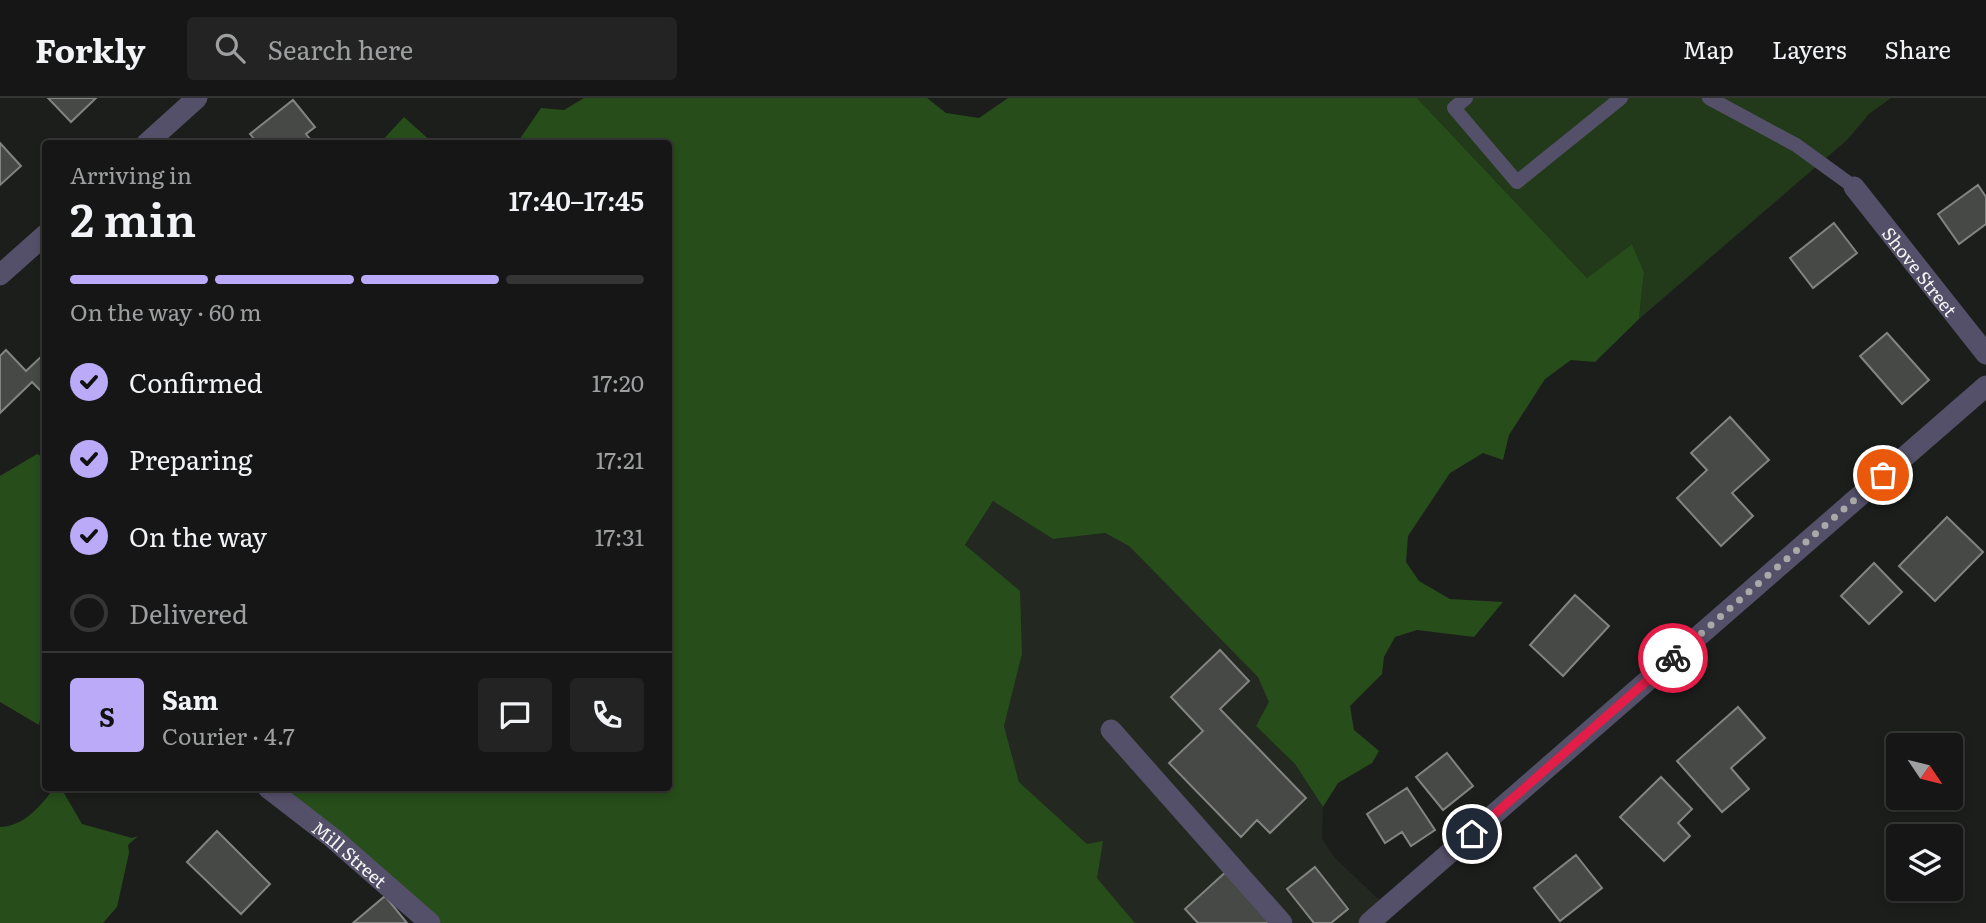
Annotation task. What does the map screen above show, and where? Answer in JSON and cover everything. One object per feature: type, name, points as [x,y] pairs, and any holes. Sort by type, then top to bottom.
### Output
[{"type":"street","points":[[150,140],[197,98]]},
{"type":"street","name":"Shove Street","points":[[1854,187],[1986,354]]},
{"type":"street","points":[[0,275],[42,238]]},
{"type":"street","points":[[1369,923],[1986,386]]},
{"type":"street","points":[[1111,730],[1282,923]]},
{"type":"street","name":"Mill Street","points":[[272,791],[334,839],[430,923]]},
{"type":"lane","points":[[1466,98],[1454,108],[1517,182],[1621,98]]},
{"type":"lane","points":[[1709,98],[1796,145],[1854,187]]},
{"type":"shaded area","points":[[993,500],[1053,539],[1105,533],[1129,546],[1259,677],[1270,702],[1256,726],[1295,764],[1323,807],[1322,839],[1336,859],[1392,912],[1384,923],[1135,923],[1097,878],[1087,844],[1019,782],[1004,726],[1022,654],[965,546]]},
{"type":"green space","points":[[584,98],[927,98],[946,113],[979,118],[1008,98],[1417,98],[1587,278],[1632,244],[1644,272],[1639,319],[1595,362],[1571,360],[1545,379],[1509,435],[1503,460],[1483,453],[1450,473],[1408,536],[1406,562],[1419,581],[1450,599],[1503,602],[1474,637],[1417,630],[1395,637],[1384,657],[1382,674],[1350,706],[1354,730],[1379,751],[1372,763],[1338,783],[1323,807],[1295,764],[1256,726],[1269,702],[1258,677],[1129,546],[1105,533],[1053,539],[993,501],[965,545],[1020,591],[1022,654],[1004,726],[1019,782],[1087,844],[1103,841],[1097,878],[1135,923],[428,923],[275,791],[672,791],[672,140],[519,140],[541,108],[564,110]]},
{"type":"green space","points":[[1417,98],[1891,98],[1869,114],[1847,140],[1639,319],[1644,272],[1632,244],[1587,278]]},
{"type":"green space","points":[[404,117],[430,140],[383,140]]},
{"type":"green space","points":[[37,454],[42,456],[42,709],[39,725],[0,702],[0,476]]},
{"type":"green space","points":[[52,791],[63,791],[82,824],[132,838],[138,836],[128,845],[129,853],[117,907],[103,923],[0,923],[0,827],[24,819],[38,808]]},
{"type":"building","points":[[48,98],[96,98],[71,122]]},
{"type":"building","points":[[293,100],[315,127],[306,134],[311,140],[255,140],[250,134]]},
{"type":"building","points":[[0,143],[21,166],[0,185]]},
{"type":"building","points":[[1978,185],[1986,197],[1986,224],[1959,244],[1938,214]]},
{"type":"building","points":[[1834,223],[1857,253],[1813,288],[1790,258]]},
{"type":"building","points":[[1887,333],[1929,380],[1902,404],[1860,356]]},
{"type":"building","points":[[6,350],[26,371],[42,356],[42,392],[32,382],[0,413],[0,356]]},
{"type":"building","points":[[1730,417],[1769,460],[1732,493],[1753,516],[1721,546],[1677,498],[1707,470],[1691,453]]},
{"type":"building","points":[[1947,517],[1983,552],[1935,601],[1899,566]]},
{"type":"building","points":[[1874,563],[1902,592],[1869,624],[1841,596]]},
{"type":"building","points":[[1575,595],[1609,626],[1563,676],[1530,645]]},
{"type":"building","points":[[1220,650],[1249,681],[1220,709],[1306,798],[1270,833],[1257,820],[1241,837],[1169,763],[1203,731],[1171,697]]},
{"type":"building","points":[[1738,707],[1765,738],[1731,768],[1749,789],[1722,812],[1677,761]]},
{"type":"building","points":[[1447,753],[1473,786],[1443,810],[1416,777]]},
{"type":"building","points":[[1661,777],[1692,809],[1678,823],[1690,836],[1664,861],[1620,817]]},
{"type":"building","points":[[1407,788],[1435,830],[1411,846],[1402,832],[1385,843],[1367,814]]},
{"type":"building","points":[[217,831],[270,884],[241,914],[187,862]]},
{"type":"building","points":[[1576,855],[1602,888],[1560,921],[1534,888]]},
{"type":"building","points":[[1315,867],[1348,909],[1331,923],[1314,923],[1287,889]]},
{"type":"building","points":[[1229,869],[1274,923],[1198,923],[1185,909]]},
{"type":"building","points":[[385,896],[407,923],[353,923]]},
{"type":"way so far","points":[[1673,658],[1883,475]]},
{"type":"route","points":[[1472,834],[1673,658]]}]
